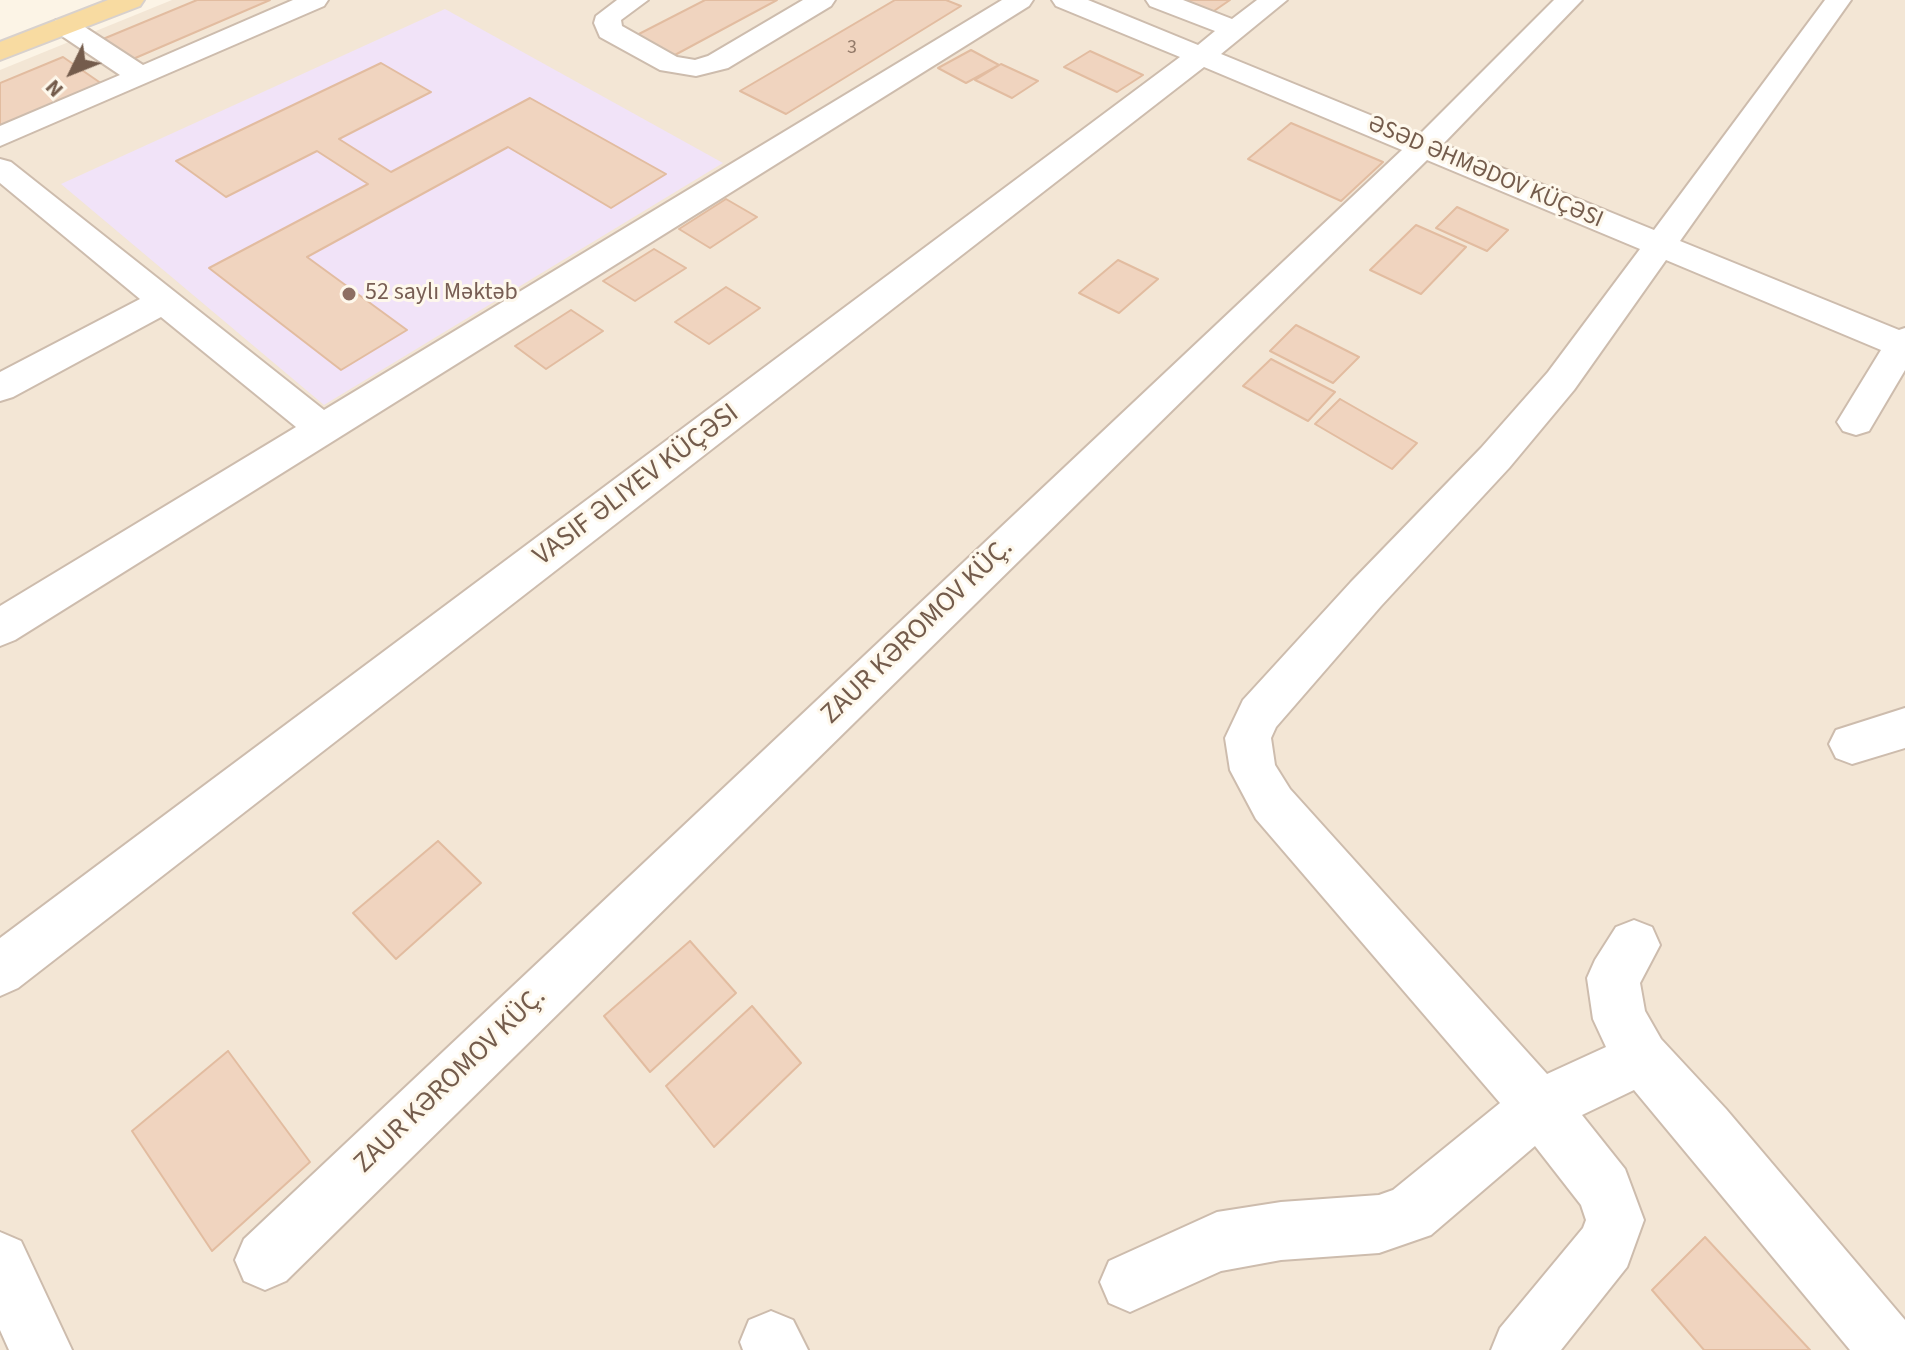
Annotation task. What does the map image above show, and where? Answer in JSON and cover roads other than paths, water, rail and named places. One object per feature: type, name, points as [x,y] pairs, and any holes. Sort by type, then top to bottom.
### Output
[{"type":"main road","points":[[0,25],[131,0]]},
{"type":"main road","points":[[0,52],[65,13]]},
{"type":"street","points":[[0,137],[315,0]]},
{"type":"street","points":[[635,0],[609,16],[607,23],[610,31],[670,64],[696,68],[718,62],[822,0]]},
{"type":"street","points":[[0,628],[1020,0]]},
{"type":"street","name":"ƏSƏD ƏHMƏDOV KÜÇƏSI","points":[[1065,0],[1904,343]]},
{"type":"street","points":[[1159,0],[1236,30]]},
{"type":"street","name":"VASIF ƏLIYEV KÜÇƏSI","points":[[0,970],[1274,0]]},
{"type":"street","name":"ZAUR KƏROMOV KÜÇ.","points":[[265,1260],[1423,147],[1569,0]]},
{"type":"street","points":[[1522,1350],[1606,1246],[1615,1220],[1605,1189],[1539,1106],[1273,804],[1253,770],[1248,738],[1259,714],[1366,594],[1495,458],[1561,381],[1838,0]]},
{"type":"street","points":[[65,13],[141,76]]},
{"type":"street","points":[[0,168],[321,428]]},
{"type":"street","points":[[0,207],[32,192]]},
{"type":"street","points":[[0,388],[164,301]]},
{"type":"street","points":[[1856,422],[1904,343]]},
{"type":"street","points":[[1852,744],[1905,728]]},
{"type":"street","points":[[1634,945],[1613,978],[1620,1019],[1642,1058],[1706,1129],[1890,1350]]},
{"type":"street","points":[[1130,1282],[1217,1242],[1281,1231],[1379,1224],[1410,1214],[1539,1106],[1642,1058]]},
{"type":"street","points":[[0,1262],[41,1350]]},
{"type":"place","name":"52 saylı Məktəb","points":[[349,294]]}]
